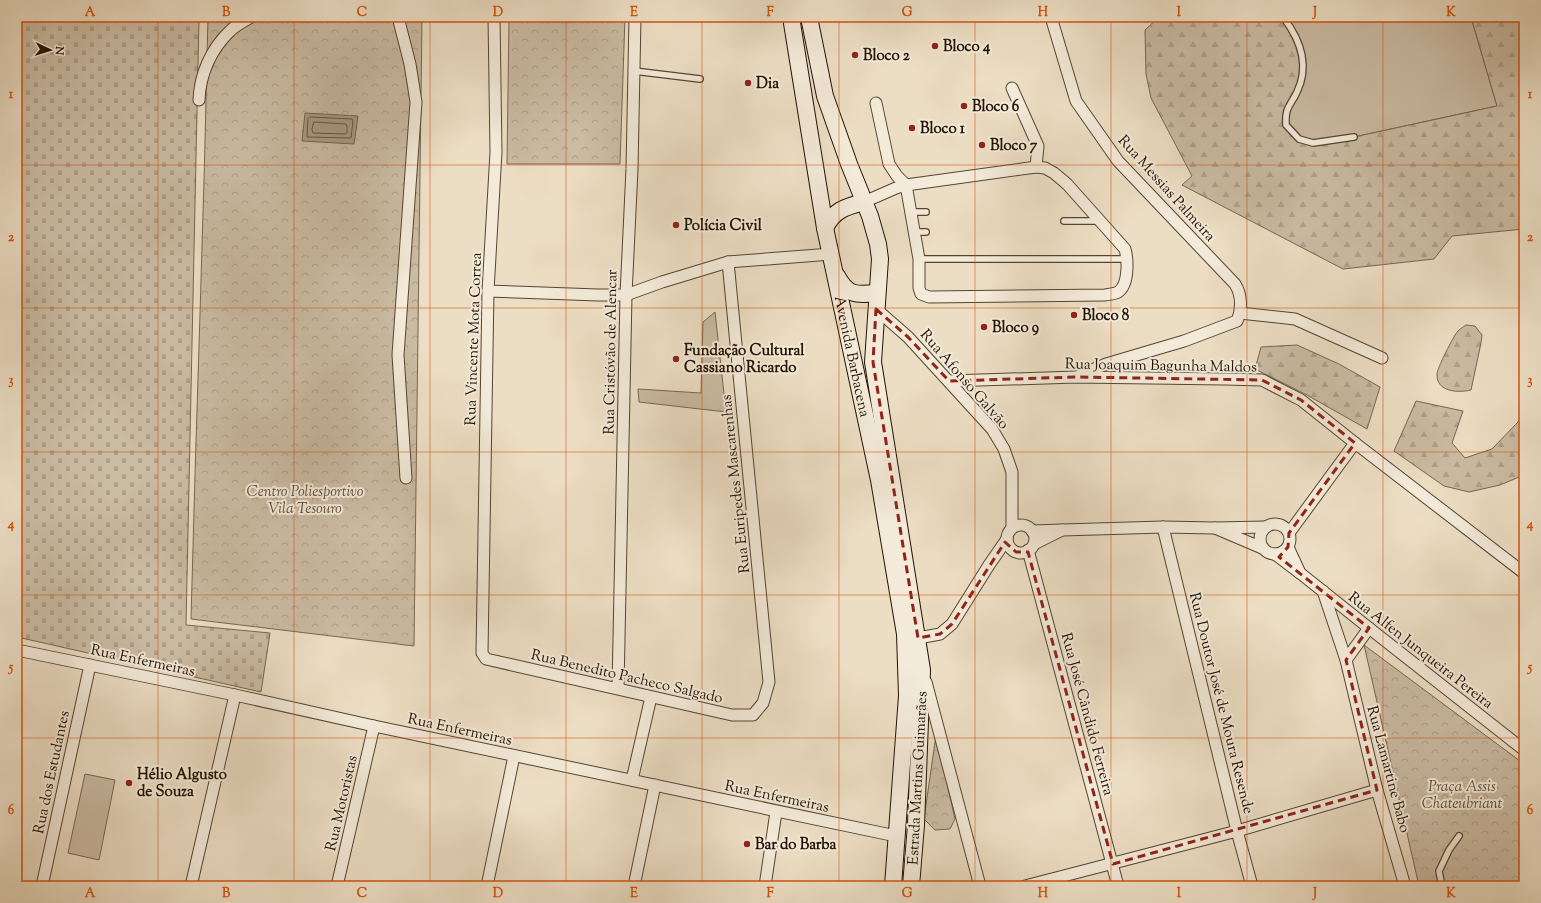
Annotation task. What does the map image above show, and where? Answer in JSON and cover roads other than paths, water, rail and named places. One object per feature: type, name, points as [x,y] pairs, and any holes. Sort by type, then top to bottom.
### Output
[{"type":"main road","name":"Avenida Barbacena","points":[[791,17],[825,228],[879,480],[905,634],[908,696]]},
{"type":"main road","name":"Avenida Barbacena","points":[[809,17],[825,96],[849,164],[870,216],[878,244],[880,259],[873,362],[922,670]]},
{"type":"main road","points":[[825,228],[830,218],[840,210],[864,202]]},
{"type":"main road","points":[[834,271],[848,291],[855,294],[876,309]]},
{"type":"main road","points":[[855,294],[877,293]]},
{"type":"main road","name":"Estrada Martins Guimarães","points":[[911,886],[916,825],[922,670]]},
{"type":"main road","name":"Estrada Martins Guimarães","points":[[893,886],[908,696]]},
{"type":"street","points":[[199,100],[203,72],[214,50],[230,30],[251,17]]},
{"type":"street","points":[[398,17],[410,64],[416,102],[398,355],[406,478]]},
{"type":"street","name":"Rua Cristóvão de Alencar","points":[[618,688],[626,295],[632,168],[635,17]]},
{"type":"street","name":"Rua Messias Palmeira","points":[[1051,17],[1076,100],[1118,161],[1235,284],[1239,290],[1240,312]]},
{"type":"street","name":"Rua Vincente Mota Correa","points":[[482,653],[488,291],[496,152],[494,22]]},
{"type":"street","points":[[1012,88],[1038,146],[1036,167]]},
{"type":"street","points":[[864,202],[906,185],[1036,167],[1045,168],[1054,173],[1067,184],[1125,249],[1128,259],[1125,284],[1118,292],[1105,295],[929,296],[921,294],[919,288],[919,259],[906,185],[896,176],[889,164],[876,102]]},
{"type":"street","points":[[488,291],[626,295],[662,282],[728,262],[831,254]]},
{"type":"street","name":"Rua Euripedes Mascarenhas","points":[[728,262],[769,682],[763,703]]},
{"type":"street","name":"Rua Afonso Galvão","points":[[876,309],[908,337],[992,429],[1004,449],[1012,472],[1012,528]]},
{"type":"street","points":[[1076,377],[1106,364],[1184,341],[1233,323],[1237,321],[1240,312],[1295,319],[1382,358]]},
{"type":"street","name":"Rua Joaquim Bagunha Maldos","points":[[949,381],[1076,377],[1262,380],[1301,400],[1524,573]]},
{"type":"street","points":[[1289,533],[1355,443]]},
{"type":"street","points":[[1215,528],[1262,548],[1270,554],[1280,553],[1288,547],[1290,542],[1289,533],[1279,524],[1270,524],[1260,534],[1260,544],[1262,548]]},
{"type":"street","points":[[918,638],[940,634],[952,624],[1007,539],[1009,531],[1012,528],[1022,525],[1030,528],[1034,535],[1031,547]]},
{"type":"street","points":[[1032,531],[1163,527],[1266,527]]},
{"type":"street","name":"Rua Doutor José de Moura Resende","points":[[1163,527],[1237,831],[1252,886]]},
{"type":"street","points":[[1007,539],[1010,547],[1016,552],[1024,552],[1062,530]]},
{"type":"street","name":"Rua José Cândido Ferreira","points":[[1031,547],[1118,886]]},
{"type":"street","points":[[1288,547],[1300,573]]},
{"type":"street","points":[[1275,554],[1300,573]]},
{"type":"street","name":"Rua Alfen Junqueira Pereira","points":[[1300,573],[1524,750]]},
{"type":"street","name":"Rua Lamartine Babo","points":[[1323,591],[1346,660],[1377,790],[1405,886]]},
{"type":"street","points":[[1346,660],[1369,628]]},
{"type":"street","name":"Rua Enfermeiras","points":[[17,650],[235,695],[776,812],[896,836]]},
{"type":"street","name":"Rua Benedito Pacheco Salgado","points":[[482,653],[486,659],[732,715],[753,715],[763,703]]},
{"type":"street","name":"Rua dos Estudantes","points":[[42,886],[90,665]]},
{"type":"street","points":[[922,670],[980,886]]},
{"type":"street","points":[[191,886],[235,695]]},
{"type":"street","points":[[632,780],[652,697]]},
{"type":"street","name":"Rua Motoristas","points":[[337,886],[374,726]]},
{"type":"street","points":[[487,886],[514,756]]},
{"type":"street","points":[[634,886],[655,785]]},
{"type":"street","points":[[1025,886],[1237,831],[1377,790]]},
{"type":"street","points":[[765,886],[776,812]]},
{"type":"lane","points":[[1283,17],[1296,38],[1303,62],[1300,85],[1295,97],[1287,108],[1286,126],[1299,139],[1313,143],[1354,137]]},
{"type":"lane","points":[[634,71],[700,79]]},
{"type":"lane","points":[[910,212],[926,212]]},
{"type":"lane","points":[[1064,221],[1099,221]]},
{"type":"lane","points":[[914,232],[926,232]]},
{"type":"lane","points":[[919,259],[1128,259]]},
{"type":"lane","points":[[1442,886],[1439,871],[1449,850],[1459,836]]},
{"type":"water","points":[[305,113],[358,116],[354,144],[302,141]]},
{"type":"place","name":"Bloco 4","points":[[935,46]]},
{"type":"place","name":"Bloco 2","points":[[855,55]]},
{"type":"place","name":"Dia","points":[[748,83]]},
{"type":"place","name":"Bloco 6","points":[[964,106]]},
{"type":"place","name":"Bloco 1","points":[[912,128]]},
{"type":"place","name":"Bloco 7","points":[[982,145]]},
{"type":"place","name":"Polícia Civil","points":[[676,225]]},
{"type":"place","name":"Bloco 8","points":[[1074,315]]},
{"type":"place","name":"Bloco 9","points":[[984,327]]},
{"type":"place","name":"Fundação Cultural Cassiano Ricardo","points":[[676,359]]},
{"type":"place","name":"Hélio Algusto de Souza","points":[[129,783]]},
{"type":"place","name":"Bar do Barba","points":[[747,844]]},
{"type":"park label","name":"Centro Poliesportivo Vila Tesouro","points":[[305,500]]},
{"type":"park label","name":"Praça Assis Chateubriant","points":[[1462,794]]}]
